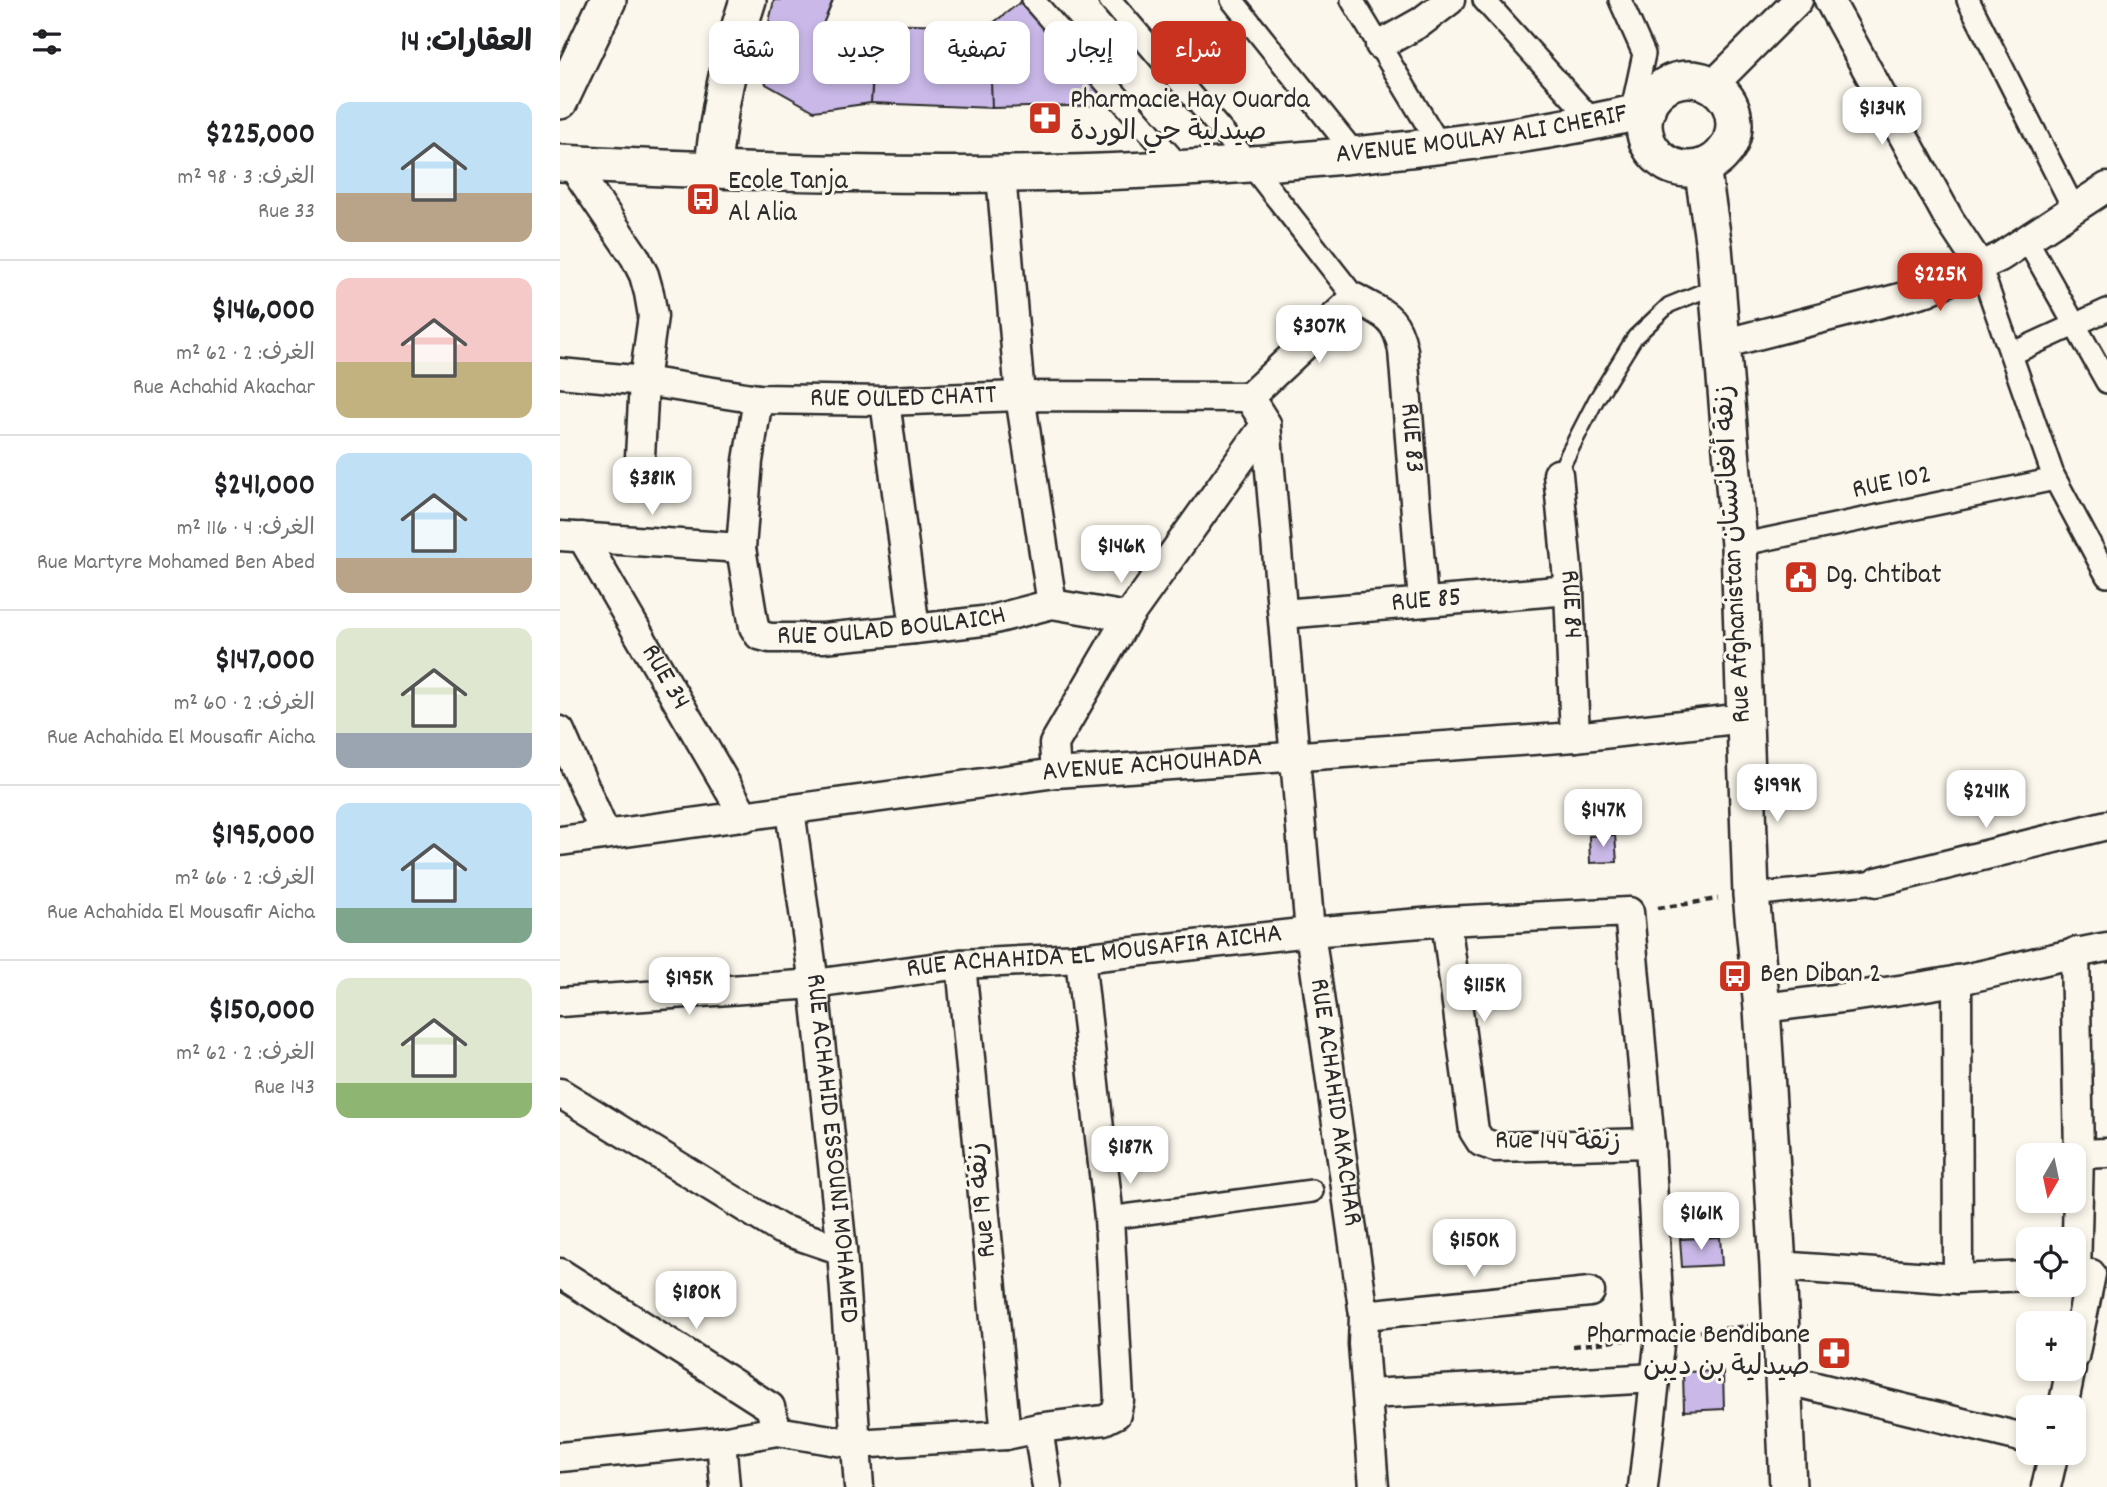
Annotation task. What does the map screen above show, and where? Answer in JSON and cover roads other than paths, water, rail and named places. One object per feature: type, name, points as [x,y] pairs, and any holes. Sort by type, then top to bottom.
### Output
[{"type":"street","points":[[561,96],[608,0]]},
{"type":"street","points":[[713,169],[718,112],[732,47],[748,0]]},
{"type":"street","points":[[1033,0],[1182,169]]},
{"type":"street","points":[[1110,0],[1251,165],[1355,298],[1249,397]]},
{"type":"street","points":[[1232,0],[1356,155]]},
{"type":"street","points":[[1352,0],[1440,146]]},
{"type":"street","points":[[1380,45],[1421,22],[1450,0]]},
{"type":"street","points":[[1484,0],[1594,122]]},
{"type":"street","points":[[1620,0],[1644,54],[1639,112],[1645,135],[1657,156],[1670,165],[1686,169],[1702,167],[1717,159],[1727,149],[1732,135],[1730,107],[1723,95],[1699,80],[1669,84],[1653,95],[1639,112]]},
{"type":"street","points":[[1712,86],[1797,0]]},
{"type":"street","points":[[1829,0],[1949,219],[1980,266],[2056,479],[2107,576]]},
{"type":"street","points":[[1968,0],[2074,209]]},
{"type":"street","name":"AVENUE MOULAY ALI CHERIF","points":[[566,163],[1002,175],[1182,169],[1251,165],[1440,146],[1594,122],[1639,112]]},
{"type":"street","points":[[566,163],[635,257],[644,275],[653,316],[644,381],[640,457]]},
{"type":"street","name":"Rue Afghanistan زنقة أفغانستان","points":[[1702,167],[1714,247],[1739,545],[1751,895],[1762,1008],[1778,1266],[1787,1487]]},
{"type":"street","points":[[1002,175],[1020,396],[1052,604],[1128,617]]},
{"type":"street","points":[[1722,344],[1927,291],[2000,257],[2107,187]]},
{"type":"street","points":[[2027,240],[2107,382]]},
{"type":"street","name":"RUE 83","points":[[1355,298],[1393,319],[1404,350],[1423,602]]},
{"type":"street","points":[[2011,354],[2107,310]]},
{"type":"street","name":"RUE OULED CHATT","points":[[560,373],[644,381],[758,399],[884,401],[1020,396],[1249,397]]},
{"type":"street","name":"RUE ACHAHID AKACHAR","points":[[1249,397],[1266,424],[1310,932],[1364,1315],[1363,1344],[1369,1394],[1374,1487]]},
{"type":"street","name":"RUE OULAD BOULAICH","points":[[758,399],[748,461],[741,548],[754,627],[759,635],[770,638],[823,638],[915,629],[991,620],[1052,604]]},
{"type":"street","points":[[884,401],[915,629]]},
{"type":"street","points":[[1056,773],[1054,744],[1128,617],[1266,424]]},
{"type":"street","name":"RUE 84","points":[[1558,474],[1569,590],[1575,737]]},
{"type":"street","name":"RUE 102","points":[[1739,545],[2056,479]]},
{"type":"street","points":[[571,537],[741,548]]},
{"type":"street","name":"RUE 34","points":[[571,537],[745,817]]},
{"type":"street","name":"RUE 85","points":[[1283,614],[1569,590]]},
{"type":"street","name":"AVENUE ACHOUHADA","points":[[560,841],[1056,773],[1575,737],[1745,718]]},
{"type":"street","points":[[560,732],[606,834]]},
{"type":"street","name":"RUE ACHAHID ESSOUNI MOHAMED","points":[[790,810],[814,984],[842,1250],[859,1487]]},
{"type":"street","points":[[1751,895],[1877,883],[2107,825]]},
{"type":"street","name":"RUE ACHAHIDA EL MOUSAFIR AICHA","points":[[560,1002],[814,984],[961,964],[1080,958],[1310,932],[1446,921],[1629,912],[1650,1143]]},
{"type":"street","name":"Rue 144 زنقة","points":[[1446,921],[1474,1131],[1481,1142],[1495,1147],[1650,1143]]},
{"type":"street","points":[[1762,1008],[1866,996],[1957,980],[2107,947]]},
{"type":"street","points":[[2075,953],[2079,1143]]},
{"type":"street","points":[[560,1457],[721,1441],[777,1432],[855,1444],[1006,1435],[1104,1420],[1116,1414],[1119,1400],[1109,1218],[1080,958]]},
{"type":"street","name":"Rue 19 زنقة","points":[[961,964],[1006,1435]]},
{"type":"street","points":[[1957,980],[1958,1279]]},
{"type":"street","points":[[560,1093],[780,1229],[842,1250]]},
{"type":"street","points":[[1643,1487],[1660,1336],[1650,1143]]},
{"type":"street","points":[[2086,1154],[2107,1153]]},
{"type":"street","points":[[1109,1218],[1311,1191]]},
{"type":"street","points":[[2081,1311],[2087,1274],[2083,1213]]},
{"type":"street","points":[[1778,1266],[1958,1279],[2016,1277]]},
{"type":"street","points":[[560,1273],[770,1407],[777,1432]]},
{"type":"street","points":[[1364,1315],[1590,1292]]},
{"type":"street","points":[[1369,1394],[1655,1378]]},
{"type":"street","points":[[1783,1384],[1800,1384],[2016,1436]]},
{"type":"street","points":[[1038,1428],[1047,1487]]},
{"type":"street","points":[[721,1441],[724,1487]]},
{"type":"street","points":[[2046,1487],[2051,1465]]},
{"type":"lane","points":[[1558,474],[1596,400],[1636,337],[1669,305],[1717,285]]},
{"type":"place","name":"Pharmacie Hay Ouarda صيدلية حي الوردة","points":[[1045,118]]},
{"type":"place","name":"Ecole Tanja Al Alia","points":[[703,199]]},
{"type":"place","name":"Dg. Chtibat","points":[[1801,577]]},
{"type":"place","name":"Ben Diban 2","points":[[1735,976]]},
{"type":"place","name":"Pharmacie Bendibane صيدلية بن ديبن","points":[[1834,1353]]}]
